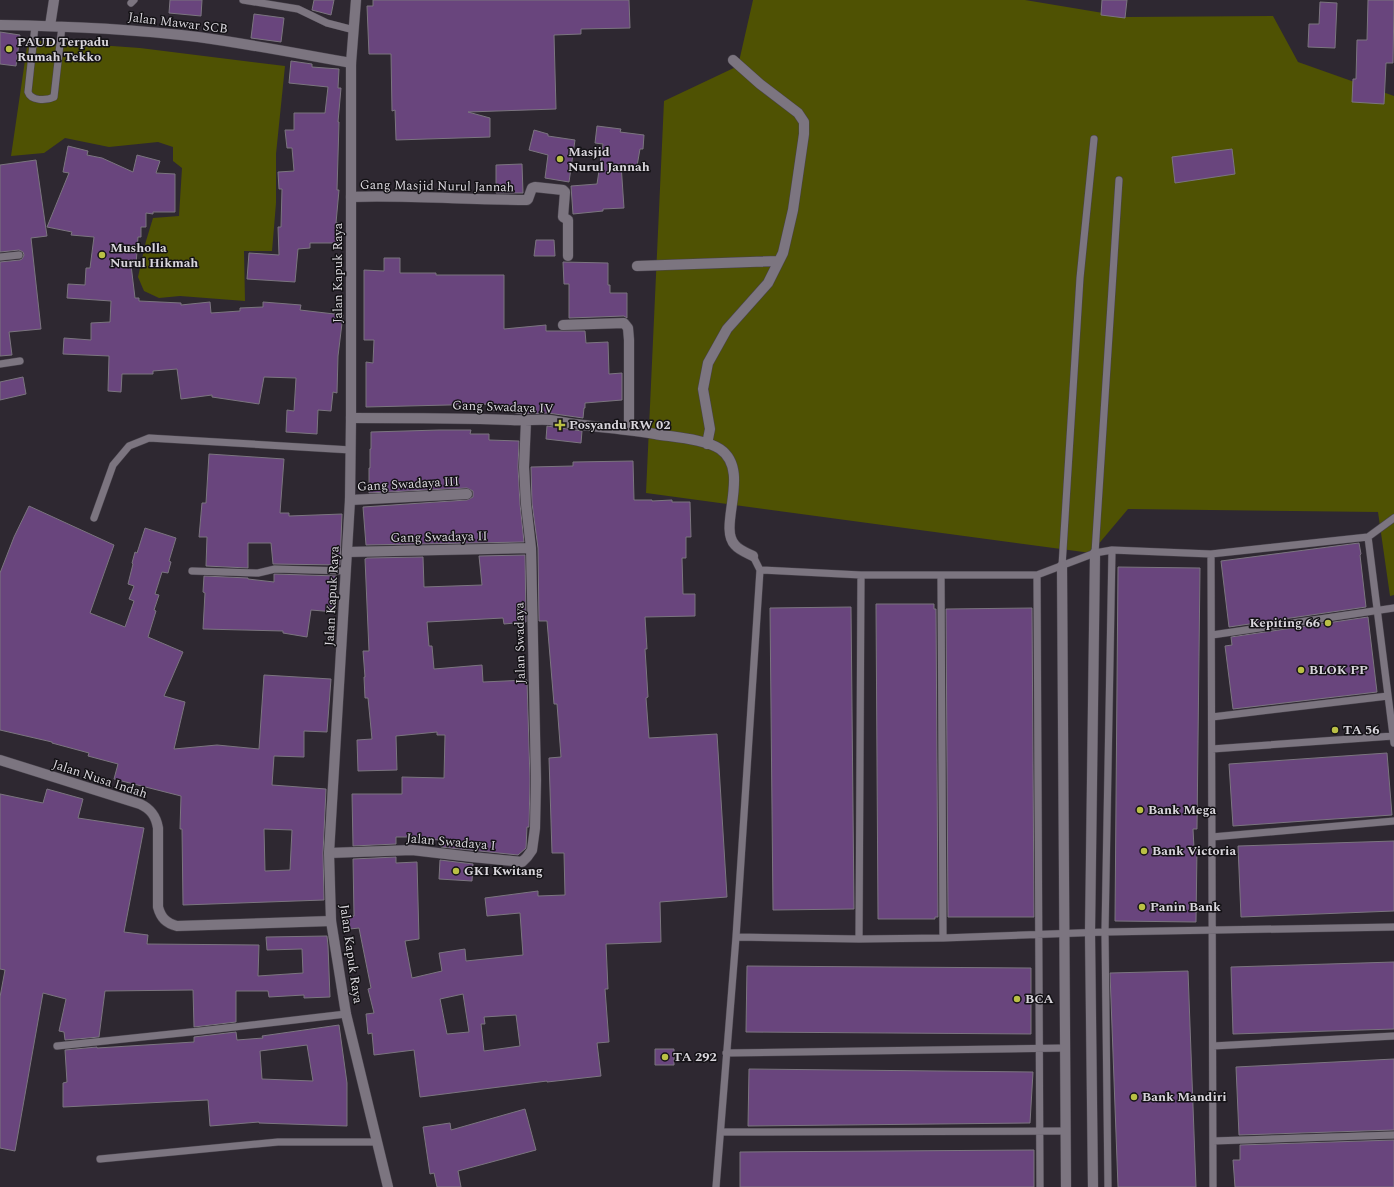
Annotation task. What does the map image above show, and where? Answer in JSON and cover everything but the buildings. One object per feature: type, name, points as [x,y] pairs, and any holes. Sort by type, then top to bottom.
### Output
[{"type":"street","points":[[50,26],[54,0]]},
{"type":"street","name":"Jalan Kapuk Raya","points":[[356,0],[351,63],[350,500],[329,853],[331,921],[346,1014],[388,1187]]},
{"type":"street","name":"Jalan Mawar SCB","points":[[0,25],[62,26],[198,37],[351,63]]},
{"type":"street","points":[[707,444],[710,429],[703,389],[708,363],[727,329],[768,283],[783,253],[793,210],[804,134],[804,122],[798,113],[760,84],[733,60]]},
{"type":"street","name":"Gang Masjid Nurul Jannah","points":[[351,197],[384,196],[527,200],[532,188],[535,186],[563,190],[565,192],[563,217],[568,220],[568,256]]},
{"type":"street","points":[[637,266],[779,261]]},
{"type":"street","points":[[563,325],[624,323],[628,328],[629,430]]},
{"type":"street","name":"Gang Swadaya IV","points":[[351,418],[450,417],[526,421],[549,420],[687,439],[719,448],[731,460],[735,486],[731,510],[730,534],[734,545],[753,556]]},
{"type":"street","name":"Jalan Swadaya","points":[[522,862],[532,850],[535,828],[536,788],[531,548],[524,467],[526,421]]},
{"type":"street","name":"Gang Swadaya III","points":[[350,500],[467,494]]},
{"type":"street","name":"Gang Swadaya II","points":[[347,552],[531,548]]},
{"type":"street","points":[[1093,1187],[1090,933],[1095,553]]},
{"type":"street","points":[[1062,566],[1066,1187]]},
{"type":"street","name":"Jalan Nusa Indah","points":[[0,760],[147,807],[152,812],[158,828],[158,907],[164,920],[170,924],[177,926],[331,921]]},
{"type":"street","name":"Jalan Swadaya I","points":[[329,853],[412,850],[522,862]]},
{"type":"lane","points":[[243,0],[298,9],[327,22],[354,30]]},
{"type":"lane","points":[[35,26],[28,92],[32,99],[48,99],[54,97],[62,26]]},
{"type":"lane","points":[[1062,566],[1080,278],[1094,139]]},
{"type":"lane","points":[[1095,553],[1119,180]]},
{"type":"lane","points":[[0,257],[19,255]]},
{"type":"lane","points":[[0,364],[20,361]]},
{"type":"lane","points":[[94,518],[113,465],[129,446],[149,438],[351,450]]},
{"type":"lane","points":[[760,570],[861,575],[1036,575],[1095,553],[1112,550],[1212,554],[1368,537],[1394,518]]},
{"type":"lane","points":[[1212,749],[1394,739],[1368,537]]},
{"type":"lane","points":[[1108,1187],[1105,932],[1112,550]]},
{"type":"lane","points":[[1212,554],[1213,1186]]},
{"type":"lane","points":[[716,1187],[736,937],[760,570],[753,556]]},
{"type":"lane","points":[[192,571],[258,573],[275,569],[346,571]]},
{"type":"lane","points":[[859,939],[861,575]]},
{"type":"lane","points":[[942,575],[943,938]]},
{"type":"lane","points":[[1036,575],[1040,1187]]},
{"type":"lane","points":[[1212,635],[1394,608]]},
{"type":"lane","points":[[1212,717],[1388,696]]},
{"type":"lane","points":[[1212,837],[1394,821]]},
{"type":"lane","points":[[736,937],[859,939],[943,938],[1105,932],[1394,927]]},
{"type":"lane","points":[[57,1046],[200,1032],[346,1014]]},
{"type":"lane","points":[[1213,1046],[1394,1036]]},
{"type":"lane","points":[[726,1053],[1066,1048]]},
{"type":"lane","points":[[721,1132],[1066,1131]]},
{"type":"lane","points":[[1213,1141],[1394,1136]]},
{"type":"lane","points":[[100,1158],[278,1142],[377,1142]]},
{"type":"shaded area","points":[[753,0],[1025,0],[1127,17],[1273,16],[1298,62],[1394,96],[1394,595],[1390,596],[1378,512],[1128,509],[1091,553],[646,493],[664,101],[738,66]]},
{"type":"shaded area","points":[[28,40],[140,48],[285,66],[276,154],[276,203],[272,251],[244,251],[245,301],[180,296],[159,298],[144,291],[138,277],[153,218],[179,216],[182,168],[173,161],[173,147],[158,142],[109,147],[65,138],[44,153],[11,156]]},
{"type":"place","name":"PAUD Terpadu Rumah Tekko","points":[[9,49]]},
{"type":"place","name":"Masjid Nurul Jannah","points":[[560,159]]},
{"type":"place","name":"Musholla Nurul Hikmah","points":[[102,255]]},
{"type":"place","name":"Posyandu RW 02","points":[[560,425]]},
{"type":"place","name":"Kepiting 66","points":[[1328,623]]},
{"type":"place","name":"BLOK PP","points":[[1301,670]]},
{"type":"place","name":"TA 56","points":[[1335,730]]},
{"type":"place","name":"Bank Mega","points":[[1140,810]]},
{"type":"place","name":"Bank Victoria","points":[[1144,851]]},
{"type":"place","name":"GKI Kwitang","points":[[456,871]]},
{"type":"place","name":"Panin Bank","points":[[1142,907]]},
{"type":"place","name":"BCA","points":[[1017,999]]},
{"type":"place","name":"TA 292","points":[[665,1057]]},
{"type":"place","name":"Bank Mandiri","points":[[1134,1097]]}]
